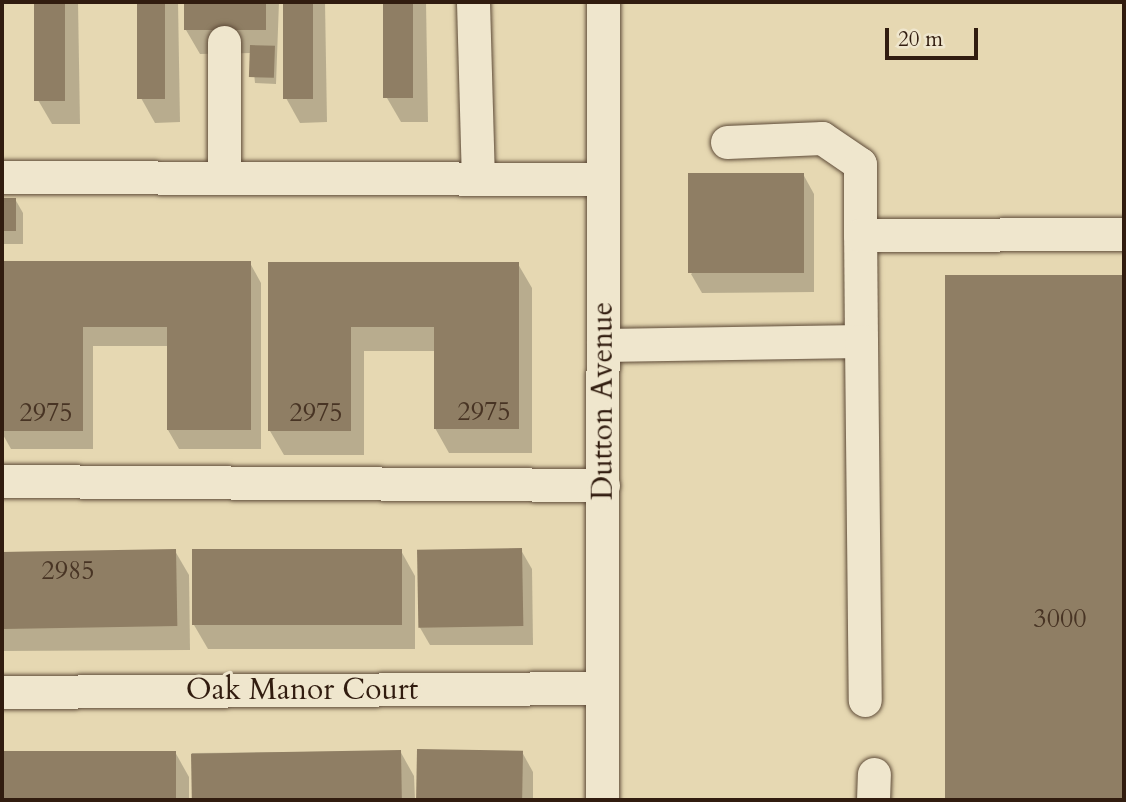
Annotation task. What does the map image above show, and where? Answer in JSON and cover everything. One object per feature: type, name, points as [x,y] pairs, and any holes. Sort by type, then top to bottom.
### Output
[{"type":"street","points":[[472,2],[478,178]]},
{"type":"street","name":"Dutton Avenue","points":[[601,800],[603,2]]},
{"type":"street","points":[[224,178],[225,42]]},
{"type":"street","points":[[727,142],[822,138],[860,164],[866,700]]},
{"type":"street","points":[[2,177],[603,179]]},
{"type":"street","points":[[860,235],[1124,234]]},
{"type":"street","points":[[603,345],[861,341]]},
{"type":"street","points":[[2,481],[603,485]]},
{"type":"street","name":"Oak Manor Court","points":[[2,692],[603,688]]},
{"type":"building","points":[[34,2],[65,2],[65,101],[34,101]]},
{"type":"building","points":[[137,2],[165,2],[165,99],[137,99]]},
{"type":"building","points":[[184,2],[266,2],[266,30],[184,30]]},
{"type":"building","points":[[283,2],[313,2],[313,99],[283,99]]},
{"type":"building","points":[[383,2],[413,2],[413,98],[383,98]]},
{"type":"building","points":[[250,45],[275,46],[274,78],[249,77]]},
{"type":"building","points":[[688,173],[804,173],[804,273],[688,273]]},
{"type":"building","points":[[2,198],[16,198],[16,231],[2,231]]},
{"type":"building","points":[[2,261],[251,261],[251,430],[167,430],[167,327],[83,327],[83,431],[2,431]]},
{"type":"building","points":[[268,262],[519,262],[519,429],[434,429],[434,327],[351,327],[351,431],[268,431]]},
{"type":"building","points":[[945,275],[1124,275],[1124,800],[945,800]]},
{"type":"building","points":[[522,548],[523,626],[418,628],[417,550]]},
{"type":"building","points":[[176,549],[177,626],[3,629],[2,552]]},
{"type":"building","points":[[192,549],[402,549],[402,625],[192,625]]},
{"type":"building","points":[[417,749],[523,751],[522,800],[416,800]]},
{"type":"building","points":[[401,750],[402,800],[192,800],[191,754]]},
{"type":"building","points":[[2,751],[176,751],[176,800],[2,800]]}]
